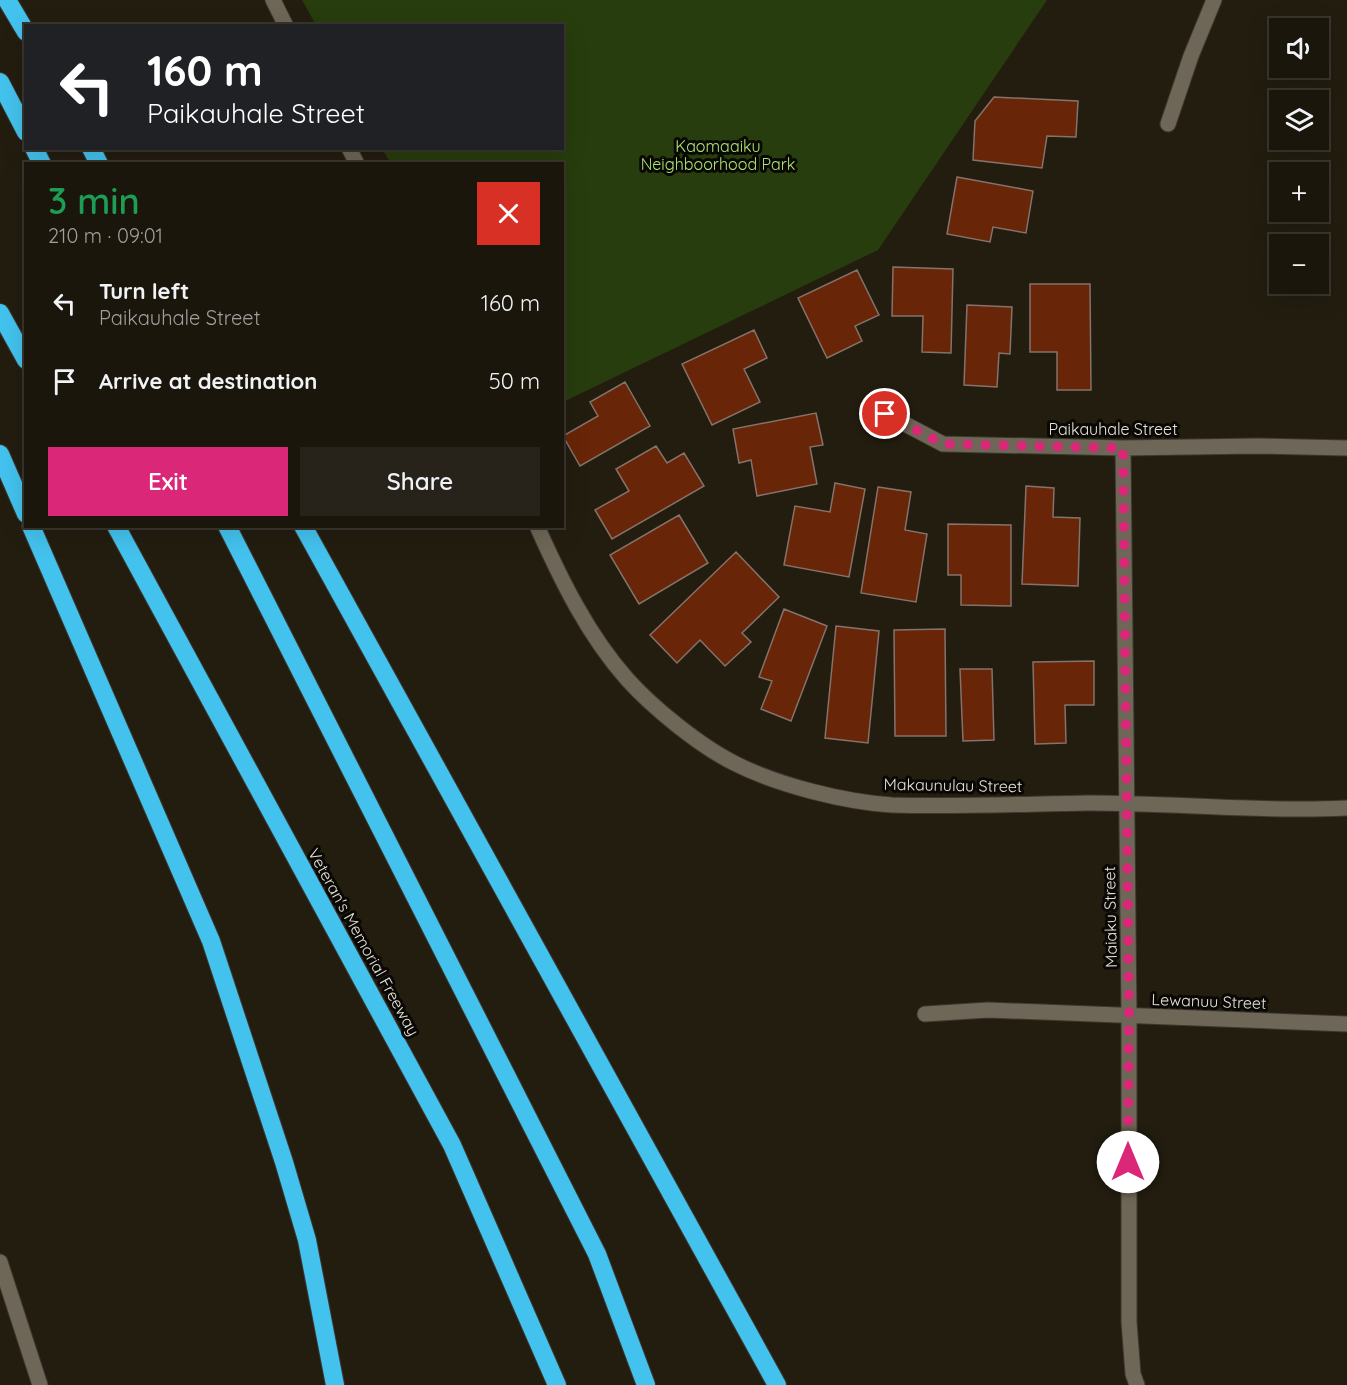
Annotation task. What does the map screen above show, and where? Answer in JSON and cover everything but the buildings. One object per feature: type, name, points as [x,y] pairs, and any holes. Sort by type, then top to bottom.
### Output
[{"type":"highway","points":[[7,0],[24,29]]},
{"type":"highway","points":[[0,82],[24,128]]},
{"type":"highway","points":[[0,313],[24,356]]},
{"type":"highway","points":[[0,454],[24,509]]},
{"type":"highway","points":[[32,528],[211,941],[284,1162],[307,1240],[335,1385]]},
{"type":"highway","name":"Veteran's Memorial Freeway","points":[[117,528],[452,1145],[557,1385]]},
{"type":"highway","points":[[228,528],[597,1254],[656,1385]]},
{"type":"highway","points":[[304,528],[777,1385]]},
{"type":"highway","points":[[597,1254],[646,1385]]},
{"type":"street","points":[[273,0],[285,24]]},
{"type":"street","points":[[1168,124],[1191,56],[1214,0]]},
{"type":"street","name":"Paikauhale Street","points":[[885,414],[943,444],[1123,448],[1257,446],[1347,448]]},
{"type":"street","name":"Maiaku Street","points":[[1123,448],[1129,1016],[1129,1322],[1133,1374],[1137,1385]]},
{"type":"street","name":"Makaunulau Street","points":[[538,528],[562,582],[596,638],[628,680],[678,727],[733,763],[780,782],[831,796],[890,805],[1127,803],[1311,810],[1347,808]]},
{"type":"street","name":"Lewanuu Street","points":[[925,1014],[988,1010],[1347,1024]]},
{"type":"street","points":[[0,1262],[40,1385]]},
{"type":"green space","name":"Kaomaaiku Neighboorhood Park","points":[[302,0],[1047,0],[878,250],[564,402],[564,162],[390,162],[383,150],[564,150],[564,24],[315,24]]},
{"type":"route","points":[[885,414],[943,444],[1123,448],[1129,1016],[1128,1162]]}]
